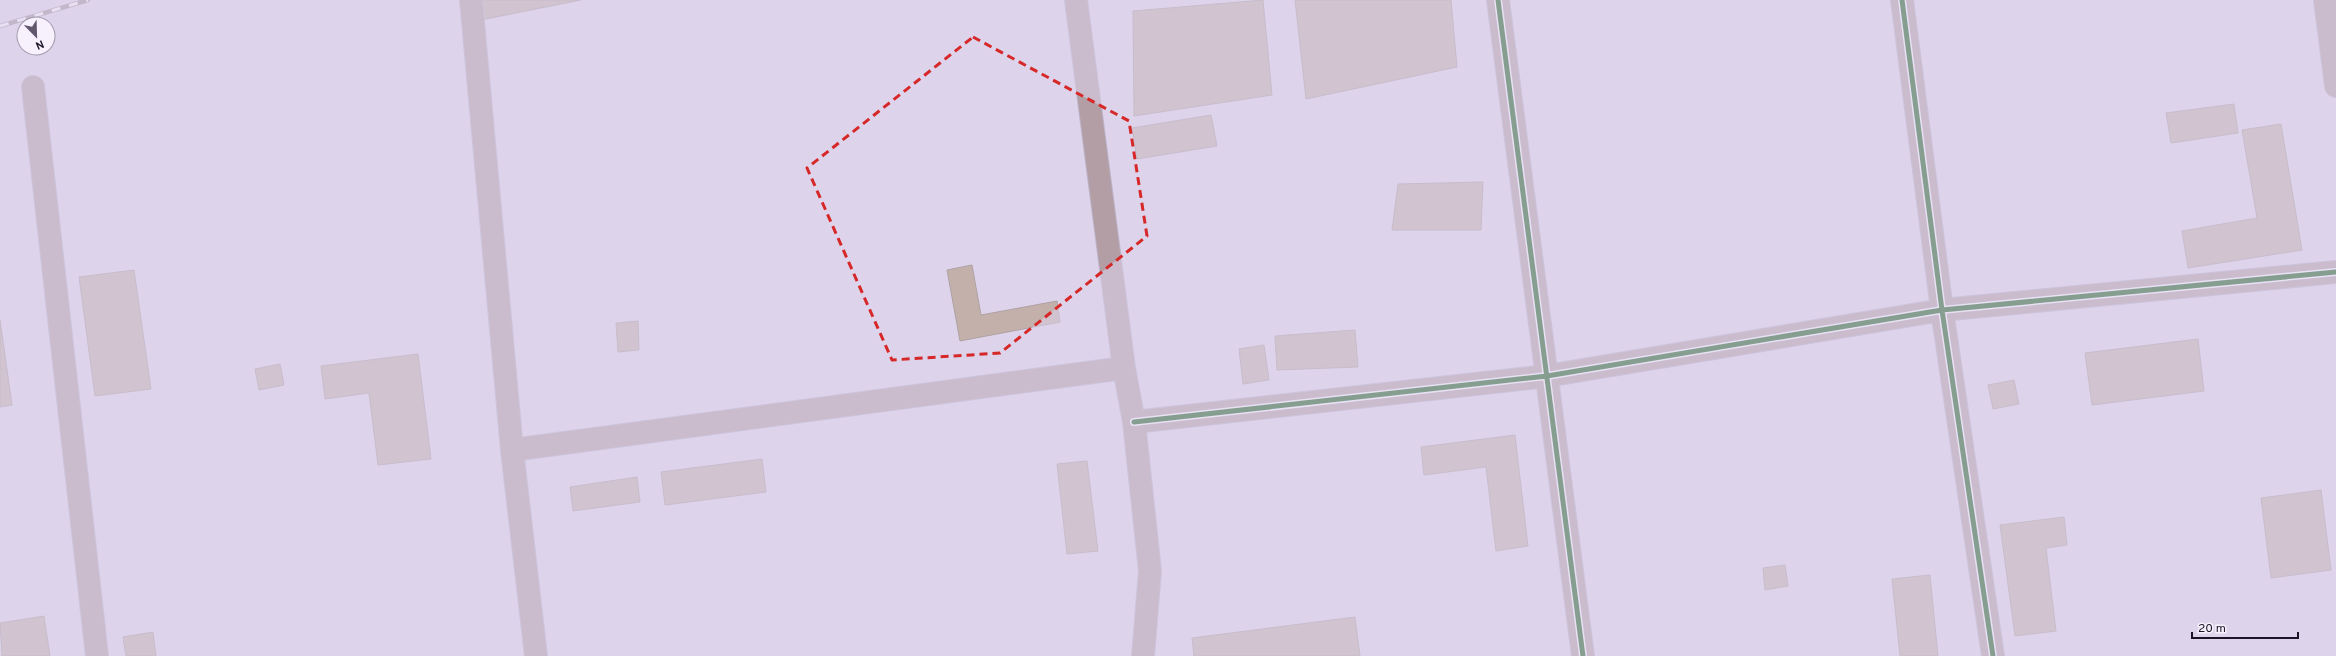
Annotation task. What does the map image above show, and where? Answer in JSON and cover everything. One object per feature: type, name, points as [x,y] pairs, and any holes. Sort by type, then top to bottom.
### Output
[{"type":"street","points":[[471,0],[512,450],[536,656]]},
{"type":"street","points":[[1076,0],[1124,368],[1134,422],[1150,571],[1143,656]]},
{"type":"street","points":[[1498,0],[1583,656]]},
{"type":"street","points":[[1902,0],[1942,310],[1993,656]]},
{"type":"street","points":[[2325,0],[2336,86]]},
{"type":"street","points":[[33,87],[98,656]]},
{"type":"street","points":[[1134,422],[1547,376],[1942,310],[2336,272]]},
{"type":"street","points":[[512,450],[1124,368]]},
{"type":"highlighted area","points":[[973,37],[1129,121],[1147,236],[1000,353],[892,360],[807,168]]},
{"type":"building","points":[[477,0],[581,0],[481,20]]},
{"type":"building","points":[[1263,0],[1272,95],[1134,116],[1133,11]]},
{"type":"building","points":[[1295,0],[1451,0],[1457,67],[1306,99]]},
{"type":"building","points":[[2234,104],[2238,133],[2171,143],[2166,113]]},
{"type":"building","points":[[1211,115],[1217,146],[1137,159],[1132,128]]},
{"type":"building","points":[[2281,124],[2302,250],[2188,268],[2182,231],[2257,218],[2242,130]]},
{"type":"building","points":[[1483,182],[1481,230],[1392,230],[1398,184]]},
{"type":"building","points":[[972,265],[981,315],[1057,301],[1060,322],[960,341],[947,270]]},
{"type":"building","points":[[134,270],[151,389],[95,396],[79,277]]},
{"type":"building","points":[[0,320],[12,405],[0,407]]},
{"type":"building","points":[[638,321],[639,350],[618,352],[616,323]]},
{"type":"building","points":[[1355,330],[1358,367],[1277,370],[1275,336]]},
{"type":"building","points":[[2198,339],[2204,391],[2092,405],[2085,353]]},
{"type":"building","points":[[1264,345],[1269,380],[1243,384],[1239,349]]},
{"type":"building","points":[[418,354],[431,459],[378,465],[369,393],[325,399],[321,366]]},
{"type":"building","points":[[280,364],[284,385],[259,390],[255,369]]},
{"type":"building","points":[[2014,380],[2019,404],[1993,409],[1988,385]]},
{"type":"building","points":[[1515,435],[1528,546],[1496,551],[1486,467],[1424,475],[1421,447]]},
{"type":"building","points":[[762,459],[766,492],[665,505],[661,472]]},
{"type":"building","points":[[1087,461],[1098,551],[1067,554],[1057,464]]},
{"type":"building","points":[[637,477],[640,502],[573,511],[570,487]]},
{"type":"building","points":[[2321,490],[2331,570],[2271,578],[2261,498]]},
{"type":"building","points":[[2064,517],[2067,545],[2046,548],[2056,631],[2015,636],[2000,525]]},
{"type":"building","points":[[1785,565],[1788,586],[1765,590],[1763,568]]},
{"type":"building","points":[[1930,575],[1938,656],[1900,656],[1892,579]]},
{"type":"building","points":[[44,616],[50,656],[2,656],[0,623]]},
{"type":"building","points":[[1355,617],[1360,656],[1194,656],[1192,638]]},
{"type":"building","points":[[153,632],[156,656],[126,656],[123,637]]},
{"type":"railway","points":[[0,26],[88,0]]},
{"type":"cycle path","points":[[1498,0],[1583,656]]},
{"type":"cycle path","points":[[1902,0],[1942,310],[1993,656]]},
{"type":"cycle path","points":[[1134,422],[1547,376],[1942,310],[2336,272]]}]
